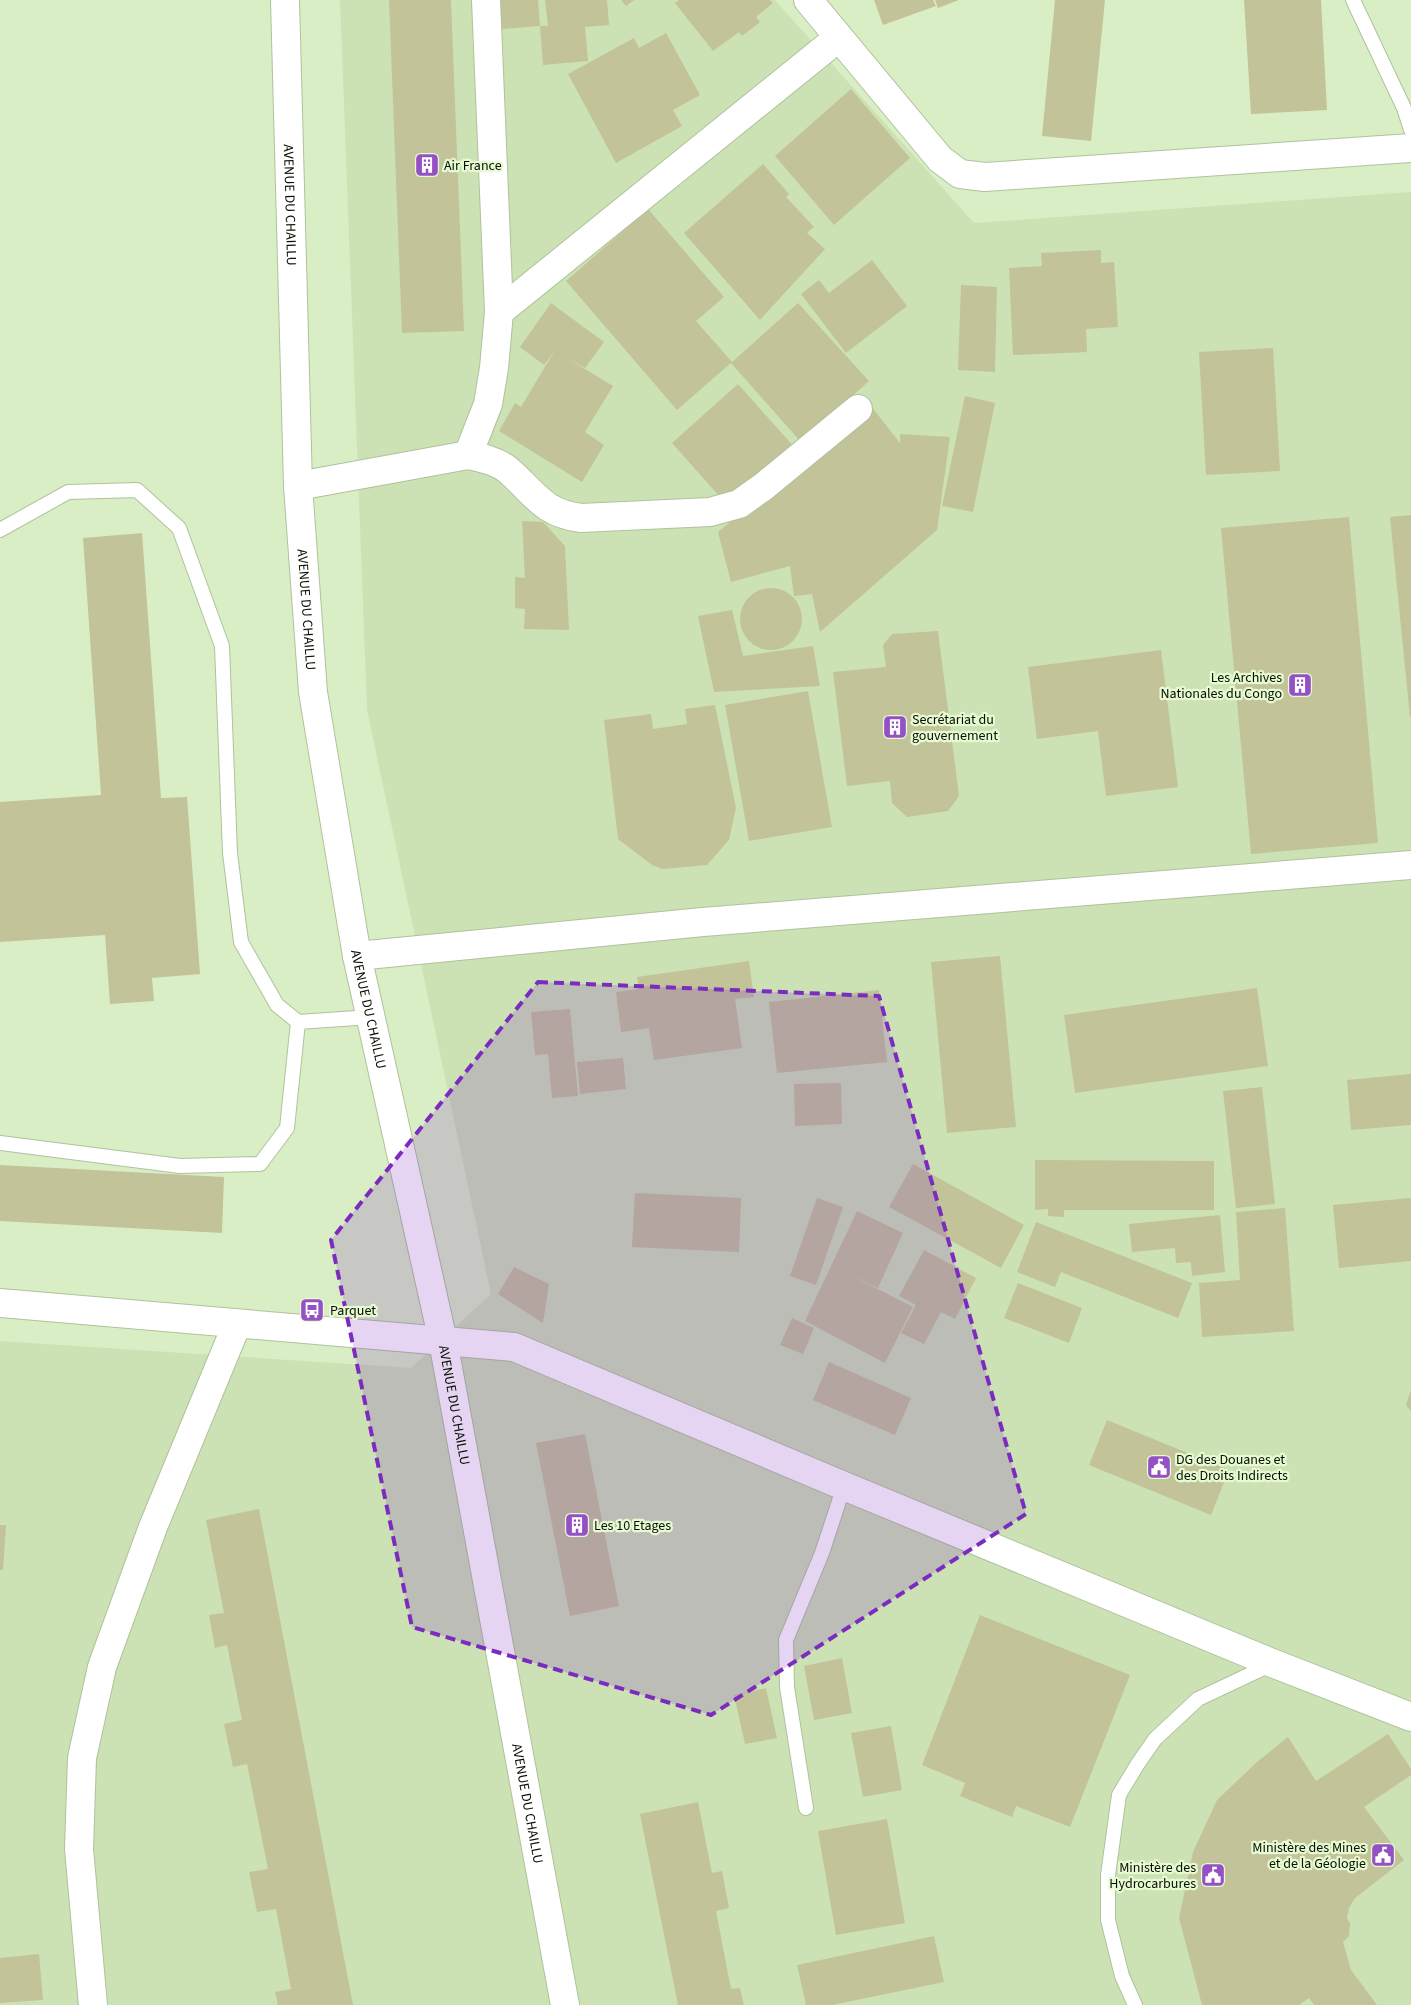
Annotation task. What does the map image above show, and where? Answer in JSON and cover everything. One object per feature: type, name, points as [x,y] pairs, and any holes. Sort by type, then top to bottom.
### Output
[{"type":"street","name":"AVENUE DU CHAILLU","points":[[285,0],[298,486],[313,692],[358,956],[443,1340],[565,2005]]},
{"type":"street","points":[[468,455],[488,404],[494,368],[499,312],[486,0]]},
{"type":"street","points":[[808,0],[940,159],[960,174],[985,176],[1411,148]]},
{"type":"street","points":[[499,312],[838,38]]},
{"type":"street","points":[[298,486],[468,455],[487,459],[506,469],[544,506],[564,516],[581,518],[710,512],[739,504],[763,487],[858,409]]},
{"type":"street","points":[[358,956],[703,922],[1411,864]]},
{"type":"street","points":[[0,1303],[514,1347],[1272,1663],[1411,1717]]},
{"type":"street","points":[[93,2005],[79,1849],[82,1758],[102,1667],[152,1527],[237,1324]]},
{"type":"lane","points":[[1353,0],[1404,108],[1411,130]]},
{"type":"lane","points":[[0,530],[68,492],[137,490],[180,528],[222,646],[230,853],[241,942],[277,1005],[298,1022],[371,1017]]},
{"type":"lane","points":[[0,1142],[180,1166],[260,1164],[287,1128],[298,1022]]},
{"type":"lane","points":[[806,1808],[786,1687],[786,1640],[822,1553],[844,1486]]},
{"type":"lane","points":[[1135,2005],[1122,1976],[1108,1920],[1108,1875],[1120,1795],[1155,1738],[1198,1700],[1272,1663]]},
{"type":"highlighted area","points":[[538,982],[879,996],[1026,1514],[711,1715],[412,1627],[331,1240]]},
{"type":"shaded area","points":[[340,0],[775,0],[974,223],[1411,192],[1411,2005],[0,2005],[0,1341],[411,1368],[491,1294],[367,710]]},
{"type":"building","name":"Air France","points":[[389,0],[451,0],[464,331],[402,333]]},
{"type":"building","points":[[498,0],[538,0],[540,26],[501,29]]},
{"type":"building","points":[[545,0],[607,0],[609,25],[585,27],[588,61],[543,65],[540,26],[548,26]]},
{"type":"building","points":[[621,0],[634,0],[626,6]]},
{"type":"building","points":[[679,0],[770,0],[773,3],[756,17],[760,22],[742,36],[739,32],[713,51],[675,3]]},
{"type":"building","points":[[874,0],[933,0],[936,6],[883,25]]},
{"type":"building","points":[[935,0],[959,0],[938,8]]},
{"type":"building","points":[[1055,0],[1105,0],[1091,141],[1042,136]]},
{"type":"building","points":[[1244,0],[1321,0],[1327,110],[1251,114]]},
{"type":"building","points":[[666,33],[700,95],[673,110],[682,126],[616,163],[568,74],[634,38],[639,48]]},
{"type":"building","points":[[851,89],[910,158],[834,225],[775,156]]},
{"type":"building","points":[[763,164],[789,194],[786,197],[814,227],[807,233],[825,249],[760,320],[684,233]]},
{"type":"building","points":[[648,209],[724,297],[696,321],[732,362],[677,410],[566,281]]},
{"type":"building","points":[[1101,250],[1101,263],[1114,262],[1118,327],[1086,329],[1087,352],[1013,355],[1009,268],[1042,266],[1041,253]]},
{"type":"building","points":[[872,260],[907,306],[846,353],[801,294],[819,280],[829,293]]},
{"type":"building","points":[[961,285],[997,287],[995,372],[958,370]]},
{"type":"building","points":[[551,303],[604,342],[585,368],[567,358],[613,386],[585,432],[604,445],[582,482],[499,431],[515,403],[521,407],[555,350],[544,365],[520,347]]},
{"type":"building","points":[[798,303],[869,381],[801,442],[731,363]]},
{"type":"building","points":[[1273,348],[1280,471],[1206,475],[1199,352]]},
{"type":"building","points":[[738,384],[796,449],[728,506],[672,443]]},
{"type":"building","points":[[965,396],[995,403],[973,512],[942,506]]},
{"type":"building","points":[[871,406],[900,443],[900,434],[950,437],[937,530],[820,632],[812,594],[794,596],[790,566],[731,582],[718,532]]},
{"type":"building","points":[[1411,515],[1411,717],[1410,717],[1390,517]]},
{"type":"building","name":"Les Archives Nationales du Congo","points":[[1349,517],[1378,843],[1251,854],[1221,528]]},
{"type":"building","points":[[522,521],[543,522],[565,546],[569,630],[524,629],[525,609],[515,608],[515,577],[525,578]]},
{"type":"building","points":[[142,533],[161,798],[187,797],[200,974],[152,978],[154,1001],[110,1004],[105,935],[0,942],[0,802],[101,795],[83,538]]},
{"type":"building","points":[[765,588],[777,588],[793,597],[800,607],[802,619],[800,631],[793,641],[777,650],[765,650],[754,645],[745,636],[740,625],[740,613],[745,602],[754,593]]},
{"type":"building","points":[[732,610],[743,656],[813,646],[820,686],[714,692],[698,616]]},
{"type":"building","name":"Secrétariat du gouvernement","points":[[938,631],[959,796],[948,811],[907,817],[892,803],[890,781],[847,786],[833,672],[886,667],[883,645],[892,634]]},
{"type":"building","points":[[1161,650],[1178,787],[1106,796],[1098,731],[1037,739],[1028,667]]},
{"type":"building","points":[[808,691],[832,827],[749,841],[725,705]]},
{"type":"building","points":[[715,705],[736,808],[729,840],[707,865],[662,869],[652,865],[618,839],[604,720],[651,714],[653,729],[687,724],[685,709]]},
{"type":"building","points":[[1000,956],[1016,1127],[947,1133],[931,962]]},
{"type":"building","points":[[749,961],[754,997],[735,999],[742,1048],[654,1060],[649,1028],[621,1032],[616,992],[639,989],[637,977]]},
{"type":"building","points":[[1257,988],[1268,1066],[1075,1093],[1064,1015]]},
{"type":"building","points":[[879,990],[887,1062],[777,1073],[769,1002]]},
{"type":"building","points":[[570,1009],[578,1096],[552,1098],[548,1054],[535,1055],[531,1012]]},
{"type":"building","points":[[623,1058],[626,1089],[580,1094],[577,1062]]},
{"type":"building","points":[[1411,1074],[1411,1125],[1351,1130],[1347,1080]]},
{"type":"building","points":[[841,1083],[842,1124],[795,1126],[794,1084]]},
{"type":"building","points":[[1262,1087],[1275,1204],[1236,1208],[1223,1091]]},
{"type":"building","points":[[1035,1160],[1214,1161],[1214,1210],[1064,1210],[1064,1217],[1048,1216],[1048,1209],[1035,1210]]},
{"type":"building","points":[[913,1164],[1024,1225],[1001,1268],[889,1207]]},
{"type":"building","points":[[0,1165],[224,1177],[222,1233],[0,1221]]},
{"type":"building","points":[[635,1193],[741,1198],[739,1252],[632,1247]]},
{"type":"building","points":[[817,1198],[843,1207],[816,1285],[790,1276]]},
{"type":"building","points":[[1411,1198],[1411,1261],[1339,1268],[1333,1205]]},
{"type":"building","points":[[1285,1208],[1294,1331],[1202,1337],[1199,1283],[1240,1280],[1236,1212]]},
{"type":"building","points":[[857,1211],[903,1233],[878,1288],[850,1275],[913,1307],[885,1363],[805,1321]]},
{"type":"building","points":[[1220,1215],[1225,1272],[1192,1276],[1191,1262],[1176,1263],[1175,1248],[1132,1252],[1129,1224]]},
{"type":"building","points":[[1036,1222],[1192,1283],[1178,1318],[1061,1272],[1055,1287],[1017,1272]]},
{"type":"building","points":[[924,1250],[976,1278],[955,1319],[941,1312],[924,1344],[901,1333],[916,1305],[899,1296]]},
{"type":"building","points":[[514,1267],[549,1284],[543,1323],[498,1294]]},
{"type":"building","points":[[1018,1283],[1082,1308],[1069,1343],[1004,1318]]},
{"type":"building","points":[[792,1318],[814,1328],[803,1354],[780,1345]]},
{"type":"building","points":[[829,1362],[911,1398],[895,1435],[813,1400]]},
{"type":"building","points":[[1411,1390],[1411,1411],[1406,1405]]},
{"type":"building","name":"DG des Douanes et des Droits Indirects","points":[[1107,1420],[1229,1470],[1211,1515],[1089,1465]]},
{"type":"building","name":"Les 10 Etages","points":[[585,1434],[619,1606],[570,1616],[536,1443]]},
{"type":"building","points":[[259,1509],[353,2005],[278,2005],[275,1992],[291,1989],[276,1909],[257,1912],[249,1872],[268,1869],[247,1764],[233,1767],[224,1724],[242,1720],[227,1645],[215,1648],[209,1615],[224,1613],[206,1520]]},
{"type":"building","points":[[0,1525],[6,1525],[3,1570],[0,1570]]},
{"type":"building","points":[[980,1615],[1130,1675],[1070,1827],[1016,1806],[1012,1817],[960,1796],[965,1783],[922,1765]]},
{"type":"building","points":[[842,1658],[852,1713],[814,1720],[804,1666]]},
{"type":"building","points":[[766,1688],[777,1738],[745,1744],[734,1695]]},
{"type":"building","points":[[891,1726],[902,1790],[863,1797],[851,1733]]},
{"type":"building","points":[[1388,1734],[1411,1769],[1411,1775],[1364,1807],[1404,1860],[1355,1898],[1349,1908],[1347,1918],[1350,1923],[1349,1936],[1343,1942],[1351,1970],[1377,2005],[1314,2005],[1309,1998],[1299,2005],[1202,2005],[1179,1918],[1193,1852],[1217,1800],[1257,1762],[1288,1737],[1316,1781]]},
{"type":"building","points":[[698,1802],[712,1873],[722,1871],[729,1908],[716,1911],[731,1989],[740,1988],[744,2005],[678,2005],[640,1814]]},
{"type":"building","points":[[887,1819],[905,1923],[836,1935],[818,1831]]},
{"type":"building","points":[[934,1936],[944,1982],[832,2005],[806,2005],[797,1965]]},
{"type":"building","points":[[39,1954],[43,2000],[0,2003],[0,1958]]},
{"type":"place","name":"Air France","points":[[427,165]]},
{"type":"place","name":"Les Archives Nationales du Congo","points":[[1300,685]]},
{"type":"place","name":"Secrétariat du gouvernement","points":[[895,727]]},
{"type":"place","name":"Parquet","points":[[312,1310]]},
{"type":"place","name":"DG des Douanes et des Droits Indirects","points":[[1159,1467]]},
{"type":"place","name":"Les 10 Etages","points":[[577,1525]]},
{"type":"place","name":"Ministère des Mines et de la Géologie","points":[[1383,1855]]},
{"type":"place","name":"Ministère des Hydrocarbures","points":[[1213,1875]]}]
